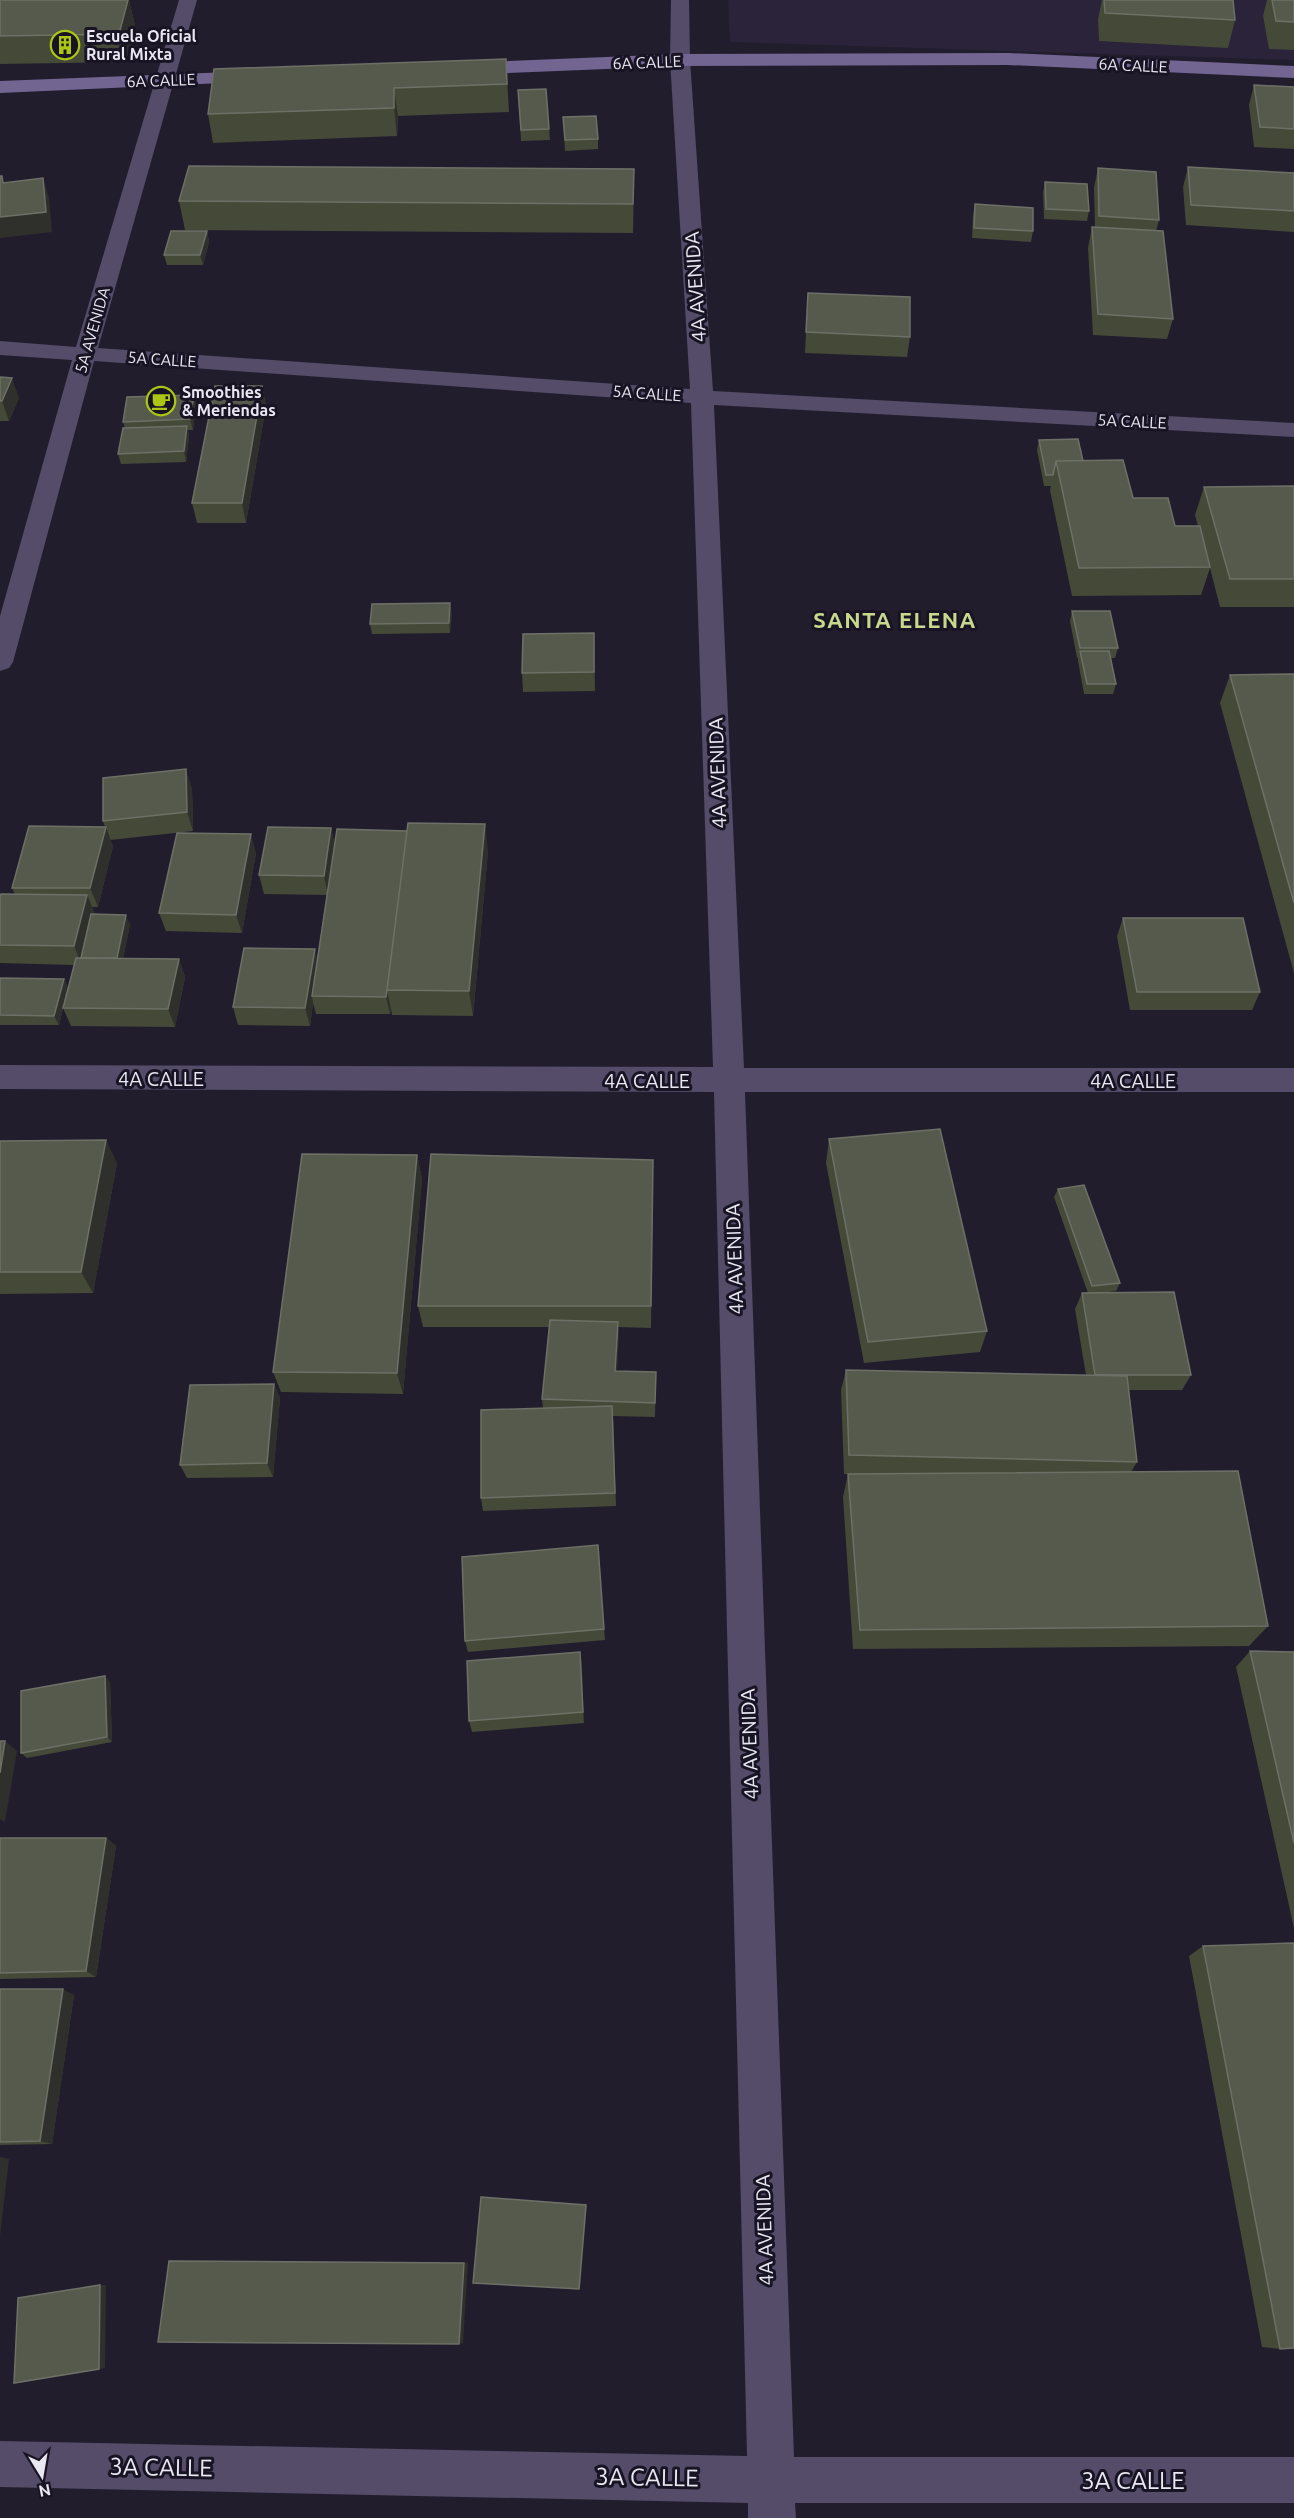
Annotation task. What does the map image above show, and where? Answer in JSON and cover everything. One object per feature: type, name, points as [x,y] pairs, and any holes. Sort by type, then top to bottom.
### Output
[{"type":"main road","name":"6A CALLE","points":[[445,69],[680,60],[1008,59],[1294,72]]},
{"type":"main road","name":"6A CALLE","points":[[0,87],[281,76]]},
{"type":"street","name":"5A AVENIDA","points":[[0,662],[85,354],[188,0]]},
{"type":"street","name":"4A AVENIDA","points":[[680,0],[680,60],[702,397],[729,1080],[772,2499]]},
{"type":"street","name":"5A CALLE","points":[[0,348],[702,397],[1294,430]]},
{"type":"street","name":"4A CALLE","points":[[0,1077],[1294,1080]]},
{"type":"street","name":"3A CALLE","points":[[0,2464],[772,2499],[1294,2480]]},
{"type":"shaded area","points":[[728,0],[1294,0],[1294,60],[730,42]]},
{"type":"building","points":[[0,0],[128,0],[119,34],[0,36]]},
{"type":"building","points":[[1104,0],[1233,0],[1235,20],[1105,13]]},
{"type":"building","points":[[1272,0],[1294,0],[1294,22],[1276,21]]},
{"type":"building","points":[[506,59],[507,84],[394,88],[394,108],[208,114],[214,69]]},
{"type":"building","points":[[1254,85],[1294,87],[1294,129],[1260,127]]},
{"type":"building","points":[[546,89],[549,129],[521,130],[518,90]]},
{"type":"building","points":[[596,116],[598,139],[565,140],[563,117]]},
{"type":"building","points":[[189,166],[634,169],[633,204],[179,201]]},
{"type":"building","points":[[1188,167],[1294,173],[1294,211],[1191,205]]},
{"type":"building","points":[[1098,168],[1156,172],[1159,220],[1099,216]]},
{"type":"building","points":[[0,176],[2,176],[3,183],[43,178],[46,212],[0,217]]},
{"type":"building","points":[[1045,182],[1087,184],[1089,211],[1046,209]]},
{"type":"building","points":[[975,204],[1033,208],[1033,231],[974,228]]},
{"type":"building","points":[[1092,227],[1163,231],[1173,319],[1098,314]]},
{"type":"building","points":[[171,231],[207,231],[200,255],[164,255]]},
{"type":"building","points":[[808,293],[910,297],[910,337],[806,332]]},
{"type":"building","points":[[0,377],[12,378],[2,401],[0,401]]},
{"type":"building","points":[[215,386],[262,386],[242,503],[192,503]]},
{"type":"building","points":[[194,395],[190,419],[123,422],[127,397]]},
{"type":"building","points":[[187,426],[184,451],[118,454],[123,428]]},
{"type":"building","points":[[1078,439],[1083,461],[1056,461],[1053,475],[1046,475],[1039,440]]},
{"type":"building","points":[[1123,460],[1133,498],[1168,498],[1175,526],[1200,526],[1210,567],[1079,568],[1056,461]]},
{"type":"building","points":[[1294,486],[1294,579],[1230,579],[1204,487]]},
{"type":"building","points":[[450,603],[449,623],[370,624],[372,604]]},
{"type":"building","points":[[1072,611],[1110,611],[1118,648],[1080,648]]},
{"type":"building","points":[[594,633],[594,672],[522,673],[523,634]]},
{"type":"building","points":[[1080,651],[1109,651],[1116,684],[1087,684]]},
{"type":"building","points":[[1294,674],[1294,903],[1230,675]]},
{"type":"building","points":[[186,769],[187,812],[103,821],[103,778]]},
{"type":"building","points":[[408,823],[485,824],[469,991],[387,990]]},
{"type":"building","points":[[29,826],[106,827],[90,888],[12,888]]},
{"type":"building","points":[[268,827],[331,828],[324,876],[259,875]]},
{"type":"building","points":[[337,829],[407,831],[386,997],[312,996]]},
{"type":"building","points":[[177,833],[251,834],[236,915],[159,913]]},
{"type":"building","points":[[1,894],[87,895],[74,946],[0,945]]},
{"type":"building","points":[[91,914],[126,915],[117,958],[81,958]]},
{"type":"building","points":[[1123,918],[1243,918],[1260,992],[1137,992]]},
{"type":"building","points":[[244,948],[315,949],[305,1008],[233,1007]]},
{"type":"building","points":[[76,958],[179,959],[168,1009],[63,1008]]},
{"type":"building","points":[[0,978],[64,979],[54,1016],[0,1015]]},
{"type":"building","points":[[940,1129],[987,1331],[868,1342],[829,1139]]},
{"type":"building","points":[[106,1140],[81,1272],[0,1272],[0,1141]]},
{"type":"building","points":[[302,1154],[417,1155],[397,1373],[273,1372]]},
{"type":"building","points":[[431,1154],[653,1160],[651,1306],[418,1306]]},
{"type":"building","points":[[1084,1185],[1120,1283],[1092,1286],[1058,1189]]},
{"type":"building","points":[[1174,1292],[1191,1375],[1095,1375],[1082,1293]]},
{"type":"building","points":[[550,1320],[618,1322],[615,1371],[656,1372],[655,1403],[542,1399]]},
{"type":"building","points":[[846,1370],[1127,1376],[1137,1462],[849,1455]]},
{"type":"building","points":[[274,1384],[267,1463],[180,1465],[190,1385]]},
{"type":"building","points":[[612,1406],[615,1493],[481,1498],[481,1410]]},
{"type":"building","points":[[1238,1471],[1268,1626],[860,1630],[848,1474]]},
{"type":"building","points":[[598,1545],[604,1629],[465,1641],[462,1557]]},
{"type":"building","points":[[1250,1651],[1294,1652],[1294,1843]]},
{"type":"building","points":[[580,1652],[583,1712],[469,1721],[467,1661]]},
{"type":"building","points":[[105,1676],[107,1737],[21,1753],[21,1691]]},
{"type":"building","points":[[0,1741],[5,1741],[0,1773]]},
{"type":"building","points":[[0,1838],[106,1838],[86,1971],[0,1973]]},
{"type":"building","points":[[1294,1943],[1294,2348],[1280,2349],[1203,1946]]},
{"type":"building","points":[[0,1989],[63,1989],[40,2141],[0,2142]]},
{"type":"building","points":[[481,2197],[586,2205],[579,2289],[473,2283]]},
{"type":"building","points":[[169,2261],[464,2263],[459,2344],[158,2342]]},
{"type":"building","points":[[100,2285],[99,2369],[14,2383],[18,2298]]},
{"type":"place","name":"Escuela Oficial Rural Mixta","points":[[65,45]]},
{"type":"place","name":"Smoothies & Meriendas","points":[[161,401]]},
{"type":"district","name":"SANTA ELENA","points":[[895,619]]}]
